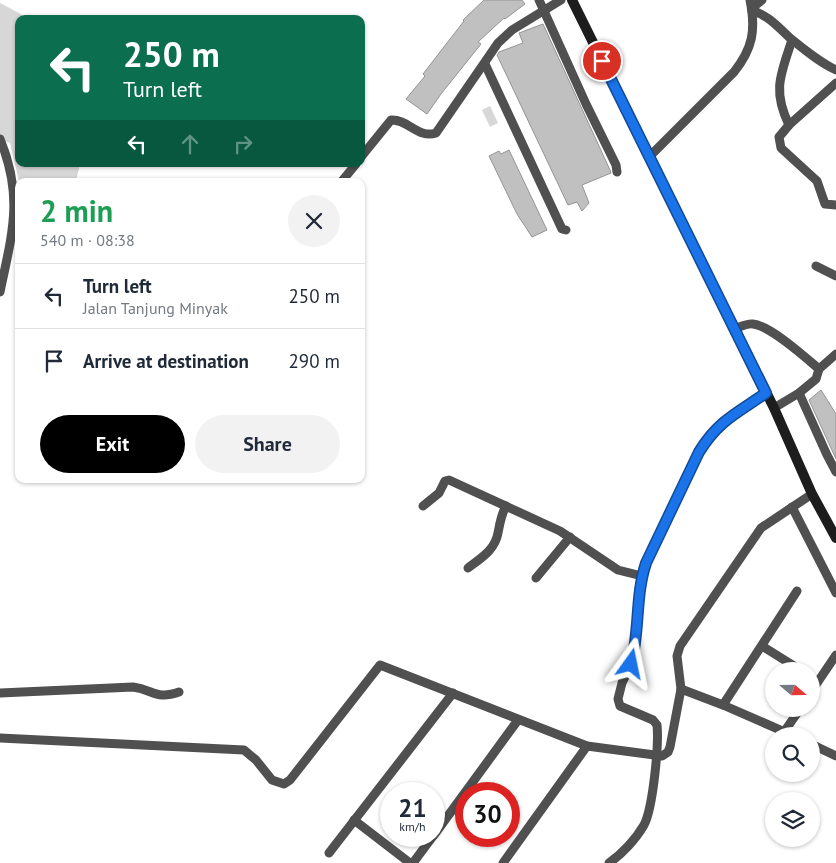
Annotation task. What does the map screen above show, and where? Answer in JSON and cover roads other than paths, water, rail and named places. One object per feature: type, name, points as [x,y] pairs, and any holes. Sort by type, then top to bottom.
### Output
[{"type":"main road","points":[[572,0],[774,408],[812,494],[836,538]]},
{"type":"street","points":[[539,0],[586,104],[616,164],[617,172]]},
{"type":"street","points":[[365,152],[391,120],[398,120],[424,134],[436,133],[498,43],[512,30],[561,0]]},
{"type":"street","points":[[751,6],[762,0]]},
{"type":"street","points":[[649,157],[744,60],[752,40],[751,6]]},
{"type":"street","points":[[751,6],[818,60],[836,70]]},
{"type":"street","points":[[789,125],[779,100],[778,89],[792,40]]},
{"type":"street","points":[[485,64],[562,229],[566,230]]},
{"type":"street","points":[[836,83],[789,125],[779,137],[781,148],[817,181],[825,204],[836,205]]},
{"type":"street","points":[[0,139],[14,194],[15,241],[8,252],[0,292]]},
{"type":"street","points":[[344,178],[354,167]]},
{"type":"street","points":[[8,252],[15,252]]},
{"type":"street","points":[[816,266],[836,276]]},
{"type":"street","points":[[734,328],[752,324],[760,326],[777,336],[819,369]]},
{"type":"street","points":[[774,408],[799,393],[816,379],[819,369],[836,354]]},
{"type":"street","points":[[609,863],[644,825],[651,805],[657,725],[653,720],[620,706],[618,699],[635,649],[642,576],[646,563],[699,452],[709,436],[729,417],[766,393]]},
{"type":"street","points":[[799,393],[836,472]]},
{"type":"street","points":[[423,506],[439,493],[445,481],[450,480],[538,520],[570,537],[618,570],[642,576]]},
{"type":"street","points":[[0,738],[244,750],[256,760],[272,780],[284,784],[290,780],[380,665],[587,746],[662,756],[668,752],[670,746],[681,689],[677,656],[680,646],[762,528],[812,494]]},
{"type":"street","points":[[468,568],[491,550],[498,533],[500,517],[506,506]]},
{"type":"street","points":[[792,507],[836,593]]},
{"type":"street","points":[[536,578],[570,537]]},
{"type":"street","points":[[723,705],[797,591]]},
{"type":"street","points":[[762,646],[788,662]]},
{"type":"street","points":[[820,673],[836,655]]},
{"type":"street","points":[[0,694],[133,687],[162,696],[179,692]]},
{"type":"street","points":[[681,689],[773,727]]},
{"type":"street","points":[[329,853],[453,693]]},
{"type":"street","points":[[445,820],[518,720]]},
{"type":"street","points":[[503,863],[587,746]]},
{"type":"street","points":[[820,748],[836,756]]},
{"type":"street","points":[[354,820],[411,863],[424,847]]}]
